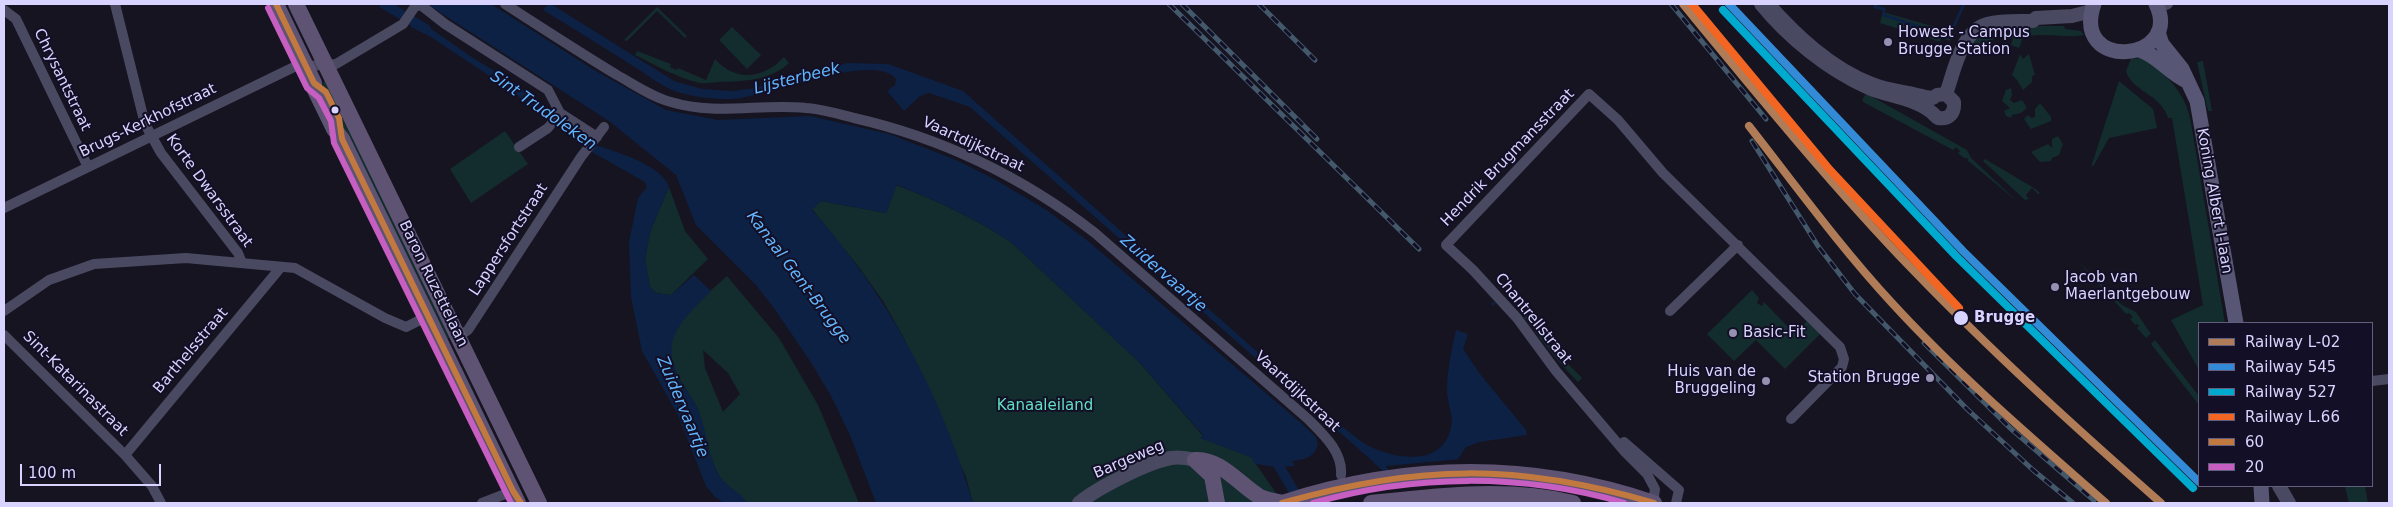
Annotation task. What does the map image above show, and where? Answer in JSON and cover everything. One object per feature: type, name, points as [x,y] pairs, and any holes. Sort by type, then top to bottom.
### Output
[{"type":"main road","name":"Baron Ruzettelaan","points":[[276,4],[314,83],[314,88],[342,140],[428,316],[523,498]]},
{"type":"main road","name":"Baron Ruzettelaan","points":[[296,4],[458,337],[523,498]]},
{"type":"main road","points":[[2093,7],[2092,27],[2100,42],[2114,52],[2131,53],[2139,50],[2153,39],[2158,32],[2161,5]]},
{"type":"main road","name":"Koning Albert I-laan","points":[[2158,32],[2165,49],[2197,101],[2236,322]]},
{"type":"main road","name":"Koning Albert I-laan","points":[[2139,50],[2147,52],[2181,75]]},
{"type":"main road","points":[[1195,460],[1202,459],[1225,470],[1261,498],[1282,503],[1312,494],[1393,478],[1471,471],[1527,474],[1563,479],[1596,486],[1654,503]]},
{"type":"main road","points":[[1195,460],[1212,476],[1217,503]]},
{"type":"main road","points":[[2261,487],[2262,503]]},
{"type":"main road","points":[[1371,503],[1475,495],[1532,496],[1573,503]]},
{"type":"street","name":"Korte Dwarsstraat","points":[[115,4],[145,124],[161,153],[238,253],[242,263]]},
{"type":"street","points":[[306,66],[336,64],[406,20],[416,4],[422,6],[445,24],[548,90],[556,117],[592,143]]},
{"type":"street","name":"Vaartdijkstraat","points":[[505,4],[608,69],[652,95],[670,102],[691,108],[718,110],[789,106],[811,108],[890,126],[926,138],[1026,186],[1060,206],[1095,233],[1308,419],[1327,438],[1336,453],[1341,470],[1340,475]]},
{"type":"street","points":[[1761,4],[1794,38],[1836,69],[1870,88],[1902,98],[1936,101]]},
{"type":"street","points":[[1768,4],[1803,40],[1862,80],[1876,86],[1936,101]]},
{"type":"street","points":[[2064,20],[2093,7]]},
{"type":"street","name":"Chrysantstraat","points":[[4,10],[16,19],[88,167]]},
{"type":"street","points":[[1936,101],[1965,43],[1972,32],[1978,27],[1995,22],[2033,20],[2036,18],[2064,20],[2092,27]]},
{"type":"street","name":"Brugs-Kerkhofstraat","points":[[4,208],[294,67],[306,66]]},
{"type":"street","name":"Hendrik Brugmansstraat","points":[[1446,245],[1589,94],[1618,120],[1663,173],[1840,347],[1844,359],[1842,367],[1791,419]]},
{"type":"street","points":[[519,147],[548,128],[556,117]]},
{"type":"street","name":"Lappersfortstraat","points":[[458,337],[468,330],[581,157],[604,128]]},
{"type":"street","name":"Chantrellstraat","points":[[1446,245],[1473,270],[1517,318],[1556,371],[1625,452],[1652,480],[1655,489],[1654,503]]},
{"type":"street","points":[[1670,311],[1738,245]]},
{"type":"street","points":[[4,310],[48,280],[94,264],[186,258],[295,268],[384,318],[406,327],[428,316]]},
{"type":"street","name":"Barthelsstraat","points":[[125,455],[281,267]]},
{"type":"street","name":"Sint-Katarinastraat","points":[[4,335],[125,455],[152,486],[161,503]]},
{"type":"street","points":[[2373,381],[2389,379]]},
{"type":"street","name":"Chantrellstraat","points":[[1594,414],[1679,490],[1676,503]]},
{"type":"street","name":"Bargeweg","points":[[1079,503],[1112,483],[1161,461],[1182,457],[1195,460]]},
{"type":"street","points":[[2280,487],[2289,503]]},
{"type":"street","points":[[482,503],[523,498]]},
{"type":"green space","points":[[657,7],[687,36],[685,38],[657,11],[627,41],[624,40]]},
{"type":"green space","points":[[1883,12],[1953,32],[1950,41],[1941,38],[1940,42],[1880,23]]},
{"type":"green space","points":[[2003,26],[2064,26],[2065,29],[2081,31],[2084,35],[2023,37],[2019,48],[2011,45],[2013,39],[2007,36],[2004,43],[2001,36],[1975,48],[1972,41],[1985,29]]},
{"type":"green space","points":[[732,27],[761,55],[747,69],[719,40]]},
{"type":"green space","points":[[637,51],[671,64],[670,67],[676,70],[678,68],[706,80],[715,59],[731,71],[750,75],[768,70],[784,57],[789,63],[782,69],[765,77],[702,83],[691,81],[659,67],[635,55]]},
{"type":"green space","points":[[2020,54],[2023,59],[2029,54],[2035,75],[2032,76],[2032,82],[2023,90],[2012,75]]},
{"type":"green space","points":[[2142,58],[2149,61],[2170,81],[2184,100],[2191,123],[2225,322],[2198,322],[2198,368],[2171,320],[2203,305],[2172,118],[2168,118],[2159,103],[2129,78],[2126,71],[2131,59]]},
{"type":"green space","points":[[2203,61],[2212,111],[2208,111],[2197,62]]},
{"type":"green space","points":[[325,81],[452,337],[445,340],[341,127],[341,121],[322,83]]},
{"type":"green space","points":[[2119,81],[2153,109],[2157,128],[2109,138],[2091,167]]},
{"type":"green space","points":[[2011,88],[2012,95],[2010,100],[2014,103],[2022,100],[2027,108],[2021,113],[2012,115],[2011,118],[2006,116],[2004,111],[2010,108],[2002,101],[2006,90]]},
{"type":"green space","points":[[1865,95],[1869,95],[1967,150],[1971,158],[2018,202],[1967,160],[1969,158],[1964,158],[1958,153],[1960,151],[1956,147],[1953,150],[1865,103],[1862,100]]},
{"type":"green space","points":[[2040,103],[2051,117],[2051,121],[2031,129],[2024,119],[2028,115],[2031,118],[2035,117],[2035,109]]},
{"type":"green space","points":[[505,131],[528,164],[471,203],[450,169]]},
{"type":"green space","points":[[2058,136],[2063,144],[2059,155],[2052,158],[2051,161],[2040,162],[2031,152],[2048,144],[2052,148],[2052,139]]},
{"type":"green space","points":[[1985,159],[2034,188],[2040,193],[2038,194],[2032,188],[2026,195],[2029,199],[2025,200],[1983,161]]},
{"type":"green space","name":"Kanaaleiland","points":[[896,185],[956,211],[1012,243],[1140,363],[1203,436],[1201,438],[1251,457],[1283,503],[973,503],[966,477],[904,338],[883,301],[858,266],[812,209],[821,201],[886,213]]},
{"type":"green space","points":[[669,187],[685,231],[708,259],[671,295],[656,293],[650,287],[645,259],[650,232]]},
{"type":"green space","points":[[2077,260],[2122,305],[2136,312],[2151,334],[2146,338],[2137,328],[2139,326],[2135,325],[2130,319],[2133,317],[2129,313],[2126,314]]},
{"type":"green space","points":[[727,276],[779,338],[818,405],[859,503],[747,503],[720,477],[710,454],[699,412],[673,365],[671,352],[673,339],[686,315]],"holes":[[[703,350],[728,373],[740,394],[723,412],[705,368]]]},
{"type":"green space","points":[[1500,286],[1552,338],[1547,343],[1582,378],[1578,382],[1547,347]]},
{"type":"green space","points":[[1752,290],[1759,298],[1757,303],[1762,306],[1764,302],[1794,333],[1807,321],[1820,334],[1785,369],[1756,340],[1734,361],[1707,334]]},
{"type":"green space","points":[[2155,340],[2198,395],[2198,404],[2151,344]]},
{"type":"green space","points":[[2345,487],[2365,487],[2368,503],[2349,503]]},
{"type":"water","name":"Kanaal Gent-Brugge","points":[[427,4],[491,4],[594,70],[666,110],[718,120],[810,116],[889,134],[956,160],[996,180],[1048,211],[1088,241],[1302,424],[1316,437],[1318,445],[1314,453],[1308,457],[1292,461],[1295,466],[1276,467],[1255,464],[1251,457],[1200,438],[1203,435],[1140,363],[1012,243],[956,211],[897,185],[886,213],[821,201],[812,210],[865,276],[909,348],[945,423],[973,503],[876,503],[850,435],[831,396],[812,364],[774,308],[755,284],[696,225],[676,175],[609,121]]},
{"type":"water","points":[[548,4],[551,4],[674,81],[702,89],[733,91],[755,88],[847,63],[888,64],[963,91],[1333,419],[1367,445],[1390,454],[1415,457],[1427,455],[1438,449],[1446,441],[1452,423],[1447,395],[1447,382],[1456,330],[1468,334],[1463,349],[1480,374],[1526,430],[1527,435],[1479,442],[1466,447],[1458,459],[1417,503],[1369,458],[970,107],[929,93],[920,96],[904,111],[887,91],[895,85],[896,79],[884,72],[865,70],[818,78],[747,97],[731,99],[708,98],[686,94],[662,85],[543,10]]},
{"type":"water","points":[[417,19],[473,58],[518,85],[553,115],[549,119],[546,118],[509,89],[431,37],[411,27]]},
{"type":"water","name":"Zuidervaartje","points":[[595,145],[625,155],[648,166],[665,179],[669,187],[650,232],[645,259],[650,287],[656,293],[671,295],[694,275],[711,291],[678,329],[672,350],[673,362],[678,376],[699,412],[716,470],[723,481],[747,503],[724,503],[715,497],[706,486],[678,415],[642,351],[631,297],[629,242],[638,198],[647,187],[645,182],[590,151]]},
{"type":"pier","points":[[1461,459],[1463,503],[1414,503],[1401,492],[1386,466]]},
{"type":"waterway","name":"Sint Trudoleken","points":[[384,4],[426,29]]},
{"type":"waterway","points":[[1876,4],[1875,7],[1884,9],[1884,15],[1949,37],[1964,4]]},
{"type":"waterway","points":[[1273,456],[1300,502]]},
{"type":"railway","points":[[1169,4],[1419,249]]},
{"type":"railway","points":[[1182,4],[1317,139]]},
{"type":"railway","points":[[1259,4],[1315,60]]},
{"type":"railway","points":[[1671,4],[1766,119]]},
{"type":"railway","points":[[1752,141],[1818,246],[1855,294],[1967,409],[2033,470],[2073,503]]},
{"type":"railway","points":[[1924,343],[2009,427],[2097,503]]},
{"type":"rail line","name":"L-02","points":[[1683,4],[1824,173],[1913,270],[2035,389],[2161,503]]},
{"type":"rail line","name":"L.66","points":[[1692,4],[1830,170],[1959,308]]},
{"type":"rail line","name":"545","points":[[1729,4],[1963,251],[2198,481]]},
{"type":"rail line","name":"527","points":[[1723,10],[1957,257],[2193,488]]},
{"type":"rail line","name":"L-02","points":[[1749,126],[1855,261],[1917,330],[1996,406],[2106,503]]},
{"type":"transit line","name":"60","points":[[276,4],[314,83],[326,92],[339,118],[342,139],[513,491],[521,503]]},
{"type":"transit line","name":"20","points":[[268,8],[307,88],[319,98],[331,121],[334,143],[511,503]]},
{"type":"transit line","name":"60","points":[[1282,503],[1331,490],[1378,481],[1424,475],[1468,473],[1512,475],[1558,481],[1605,490],[1654,503]]},
{"type":"transit line","name":"20","points":[[1313,503],[1351,493],[1390,487],[1429,482],[1469,481],[1547,486],[1586,493],[1624,503]]},
{"type":"place","name":"Howest - Campus Brugge Station","points":[[1888,42]]},
{"type":"place","name":"Jacob van Maerlantgebouw","points":[[2055,287]]},
{"type":"place","name":"Brugge","points":[[1961,318]]},
{"type":"place","name":"Basic-Fit","points":[[1733,333]]},
{"type":"place","name":"Station Brugge","points":[[1930,378]]},
{"type":"place","name":"Huis van de Bruggeling","points":[[1766,381]]},
{"type":"water label","name":"Lijsterbeek","points":[[797,79]]}]
